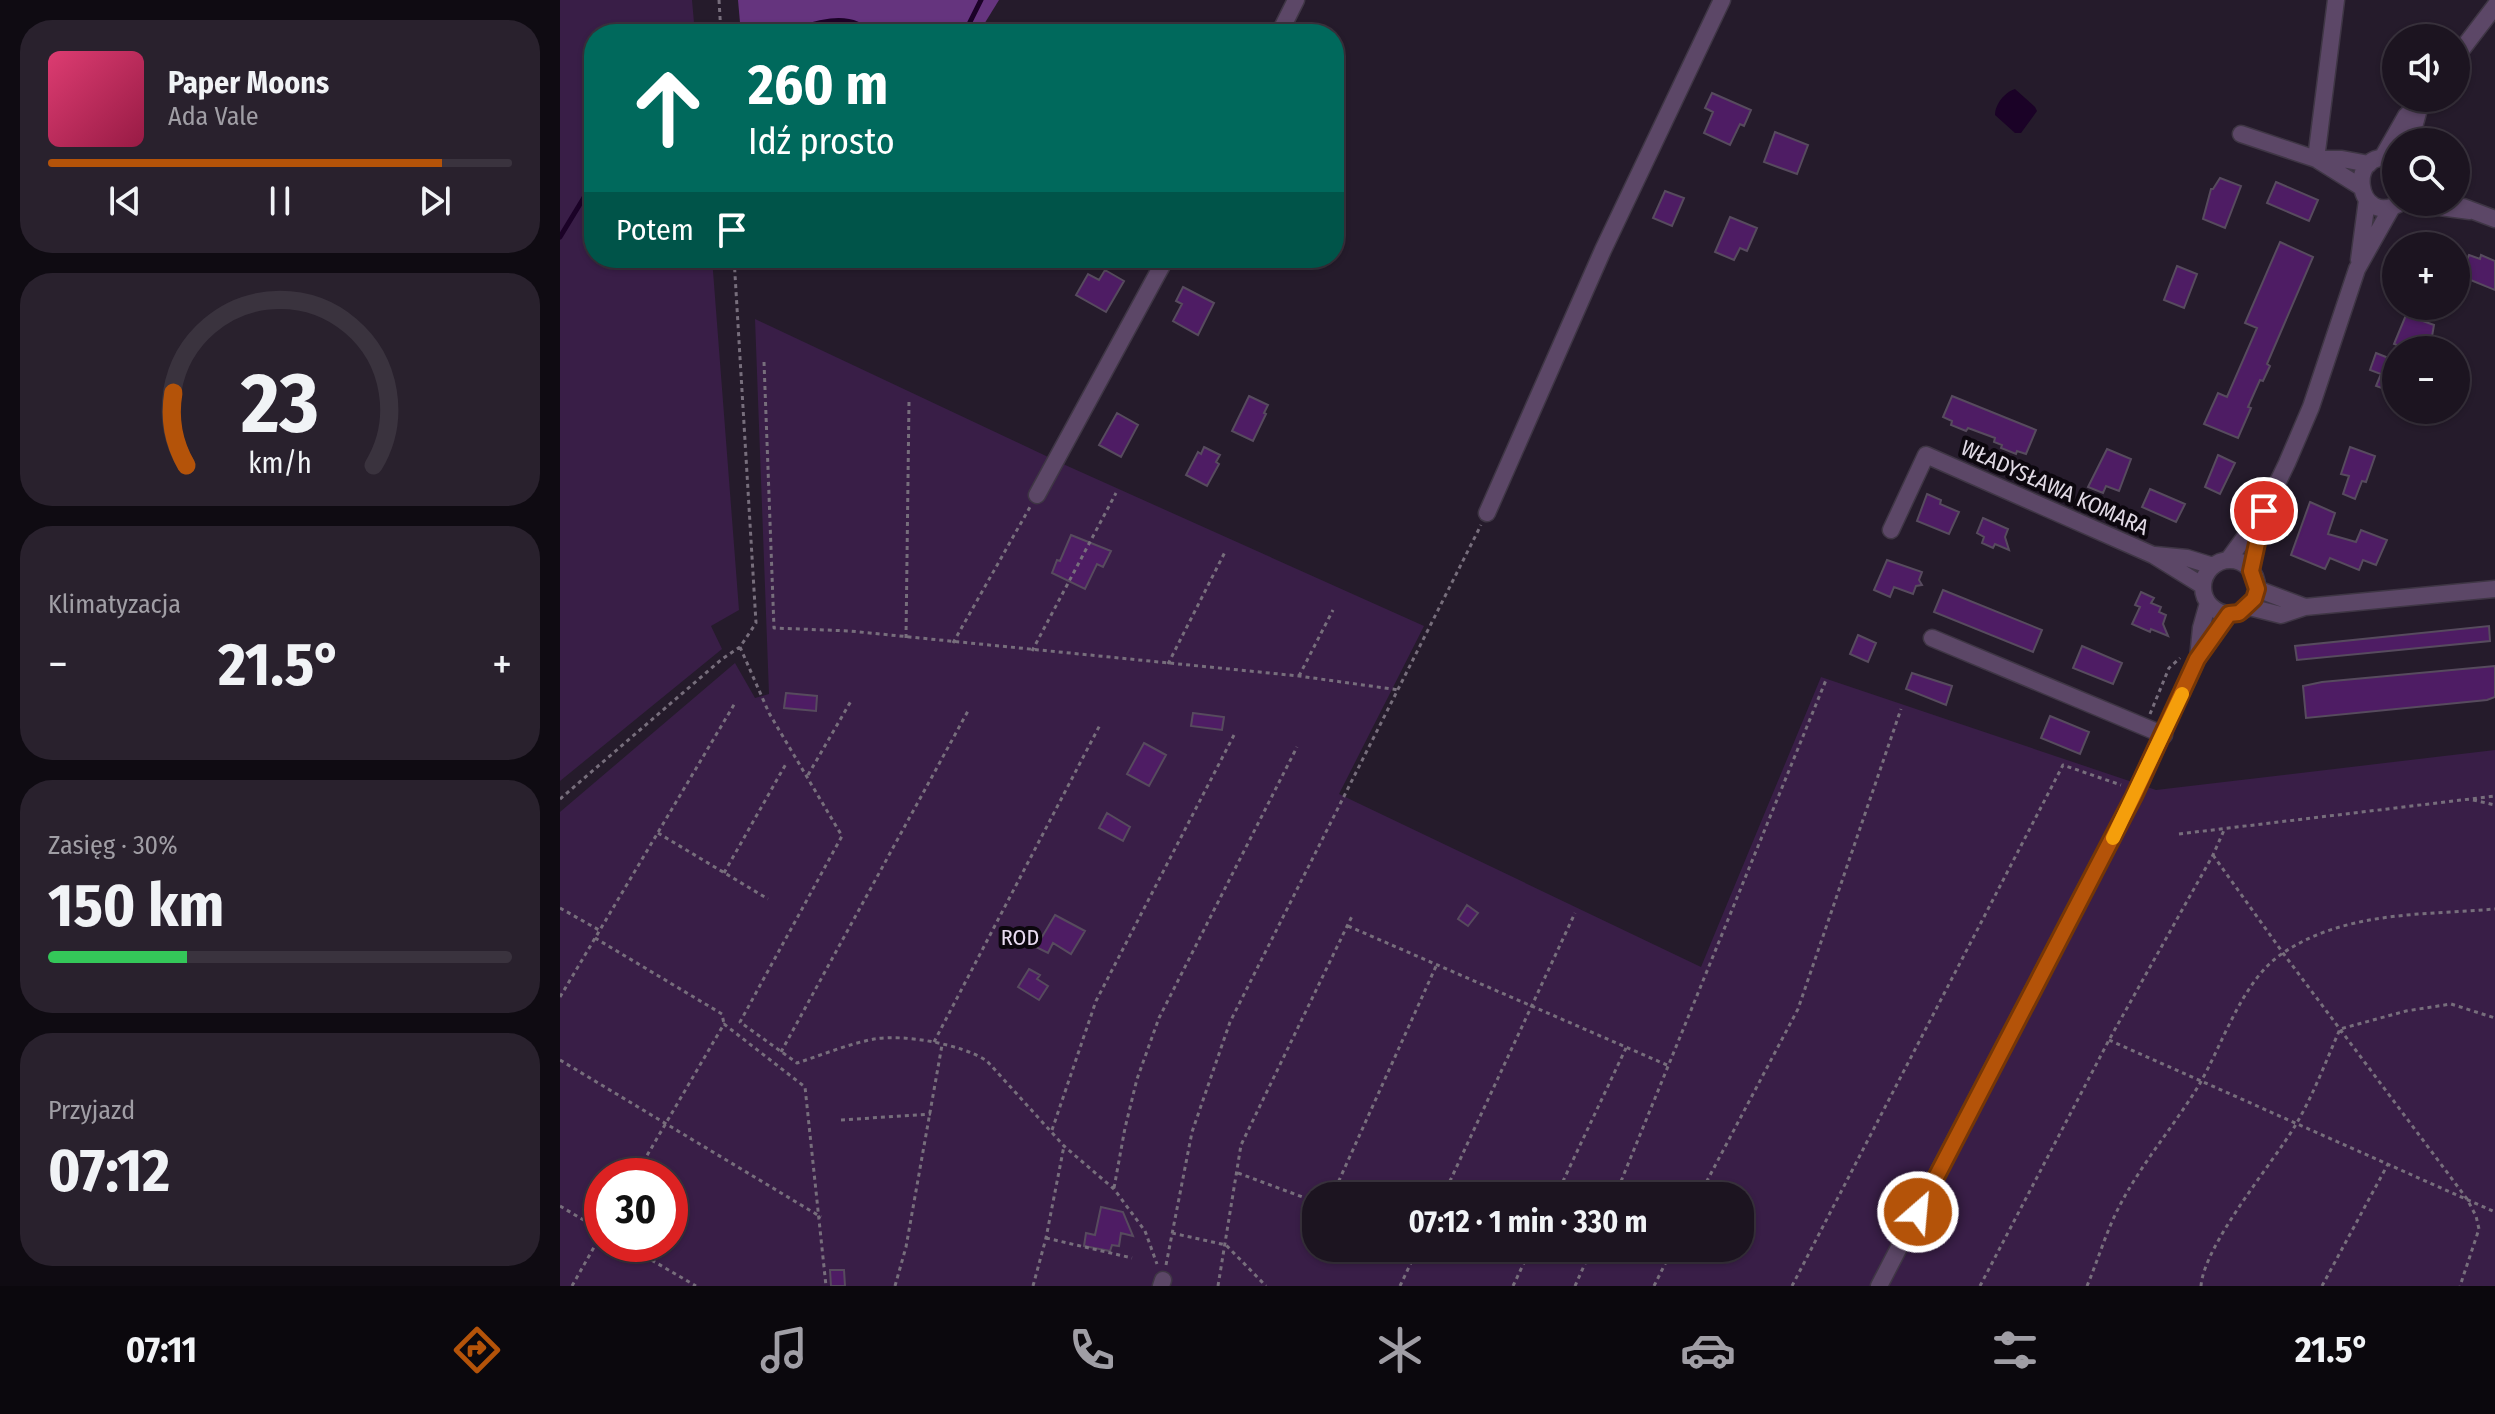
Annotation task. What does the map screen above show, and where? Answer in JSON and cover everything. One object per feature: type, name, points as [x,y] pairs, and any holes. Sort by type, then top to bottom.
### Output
[{"type":"street","points":[[1284,24],[1296,0]]},
{"type":"street","points":[[1487,513],[1603,250],[1722,0]]},
{"type":"street","points":[[2316,159],[2336,0]]},
{"type":"street","points":[[2470,39],[2495,6]]},
{"type":"street","points":[[2241,134],[2316,159],[2382,207]]},
{"type":"street","points":[[2316,159],[2382,161]]},
{"type":"street","points":[[2264,511],[2220,563],[2205,575],[2203,586],[2208,603],[2217,611],[2239,613],[2249,607],[2257,589],[2251,571],[2264,511],[2311,407],[2357,269],[2364,171],[2382,161]]},
{"type":"street","points":[[2470,211],[2495,219]]},
{"type":"street","points":[[2357,269],[2390,216]]},
{"type":"street","points":[[1037,495],[1161,268]]},
{"type":"street","name":"WŁADYSŁAWA KOMARA","points":[[1891,530],[1926,455],[2153,555]]},
{"type":"street","points":[[2153,555],[2241,563],[2251,571]]},
{"type":"street","points":[[2153,555],[2203,586]]},
{"type":"street","points":[[2257,589],[2305,607]]},
{"type":"street","points":[[2249,607],[2281,615],[2305,607],[2495,589]]},
{"type":"street","points":[[1879,1286],[2164,735],[2208,603]]},
{"type":"street","points":[[2189,658],[2229,614]]},
{"type":"street","points":[[1932,638],[2164,735]]},
{"type":"path","points":[[719,0],[720,24]]},
{"type":"path","points":[[560,799],[722,659],[740,647],[756,623],[735,268]]},
{"type":"path","points":[[764,362],[774,628],[850,631],[1299,676],[1399,690]]},
{"type":"path","points":[[906,638],[909,401]]},
{"type":"path","points":[[1032,651],[1116,493]]},
{"type":"path","points":[[953,643],[1037,495]]},
{"type":"path","points":[[1162,1283],[1192,1132],[1230,1022],[1487,513]]},
{"type":"path","points":[[1168,664],[1226,550]]},
{"type":"path","points":[[1299,676],[1333,610]]},
{"type":"path","points":[[740,647],[769,713],[842,836],[740,1022],[797,1063],[873,1039],[894,1038],[972,1052],[987,1061],[1064,1146],[1114,1189],[1136,1215],[1145,1231],[1162,1283]]},
{"type":"path","points":[[2145,726],[2169,668],[2189,658]]},
{"type":"path","points":[[1621,1182],[1826,680]]},
{"type":"path","points":[[808,775],[851,701]]},
{"type":"path","points":[[560,997],[735,703]]},
{"type":"path","points":[[1706,1182],[1798,1009],[1901,709]]},
{"type":"path","points":[[780,1053],[968,711]]},
{"type":"path","points":[[933,1043],[1101,723]]},
{"type":"path","points":[[1052,1132],[1096,1001],[1234,735]]},
{"type":"path","points":[[1114,1189],[1137,1079],[1159,1018],[1297,747]]},
{"type":"path","points":[[724,873],[787,762]]},
{"type":"path","points":[[1792,1286],[2063,765],[2122,785]]},
{"type":"path","points":[[2179,834],[2495,796]]},
{"type":"path","points":[[2470,799],[2495,805]]},
{"type":"path","points":[[1980,1286],[2225,828]]},
{"type":"path","points":[[657,832],[768,899]]},
{"type":"path","points":[[2213,855],[2467,1199],[2479,1229],[2460,1286]]},
{"type":"path","points":[[560,908],[599,930]]},
{"type":"path","points":[[2087,1286],[2119,1207],[2201,1082],[2233,1015],[2264,971],[2283,953],[2341,925],[2372,919],[2495,909]]},
{"type":"path","points":[[1450,1182],[1575,913]]},
{"type":"path","points":[[1218,1286],[1241,1145],[1353,914]]},
{"type":"path","points":[[1348,926],[1667,1065]]},
{"type":"path","points":[[595,938],[722,1014],[724,1024],[805,1087],[826,1286]]},
{"type":"path","points":[[1338,1182],[1437,964]]},
{"type":"path","points":[[2201,1286],[2202,1273],[2214,1248],[2296,1124],[2340,1029],[2406,1011],[2451,1004],[2495,1018]]},
{"type":"path","points":[[646,1158],[724,1024]]},
{"type":"path","points":[[2109,1040],[2495,1212]]},
{"type":"path","points":[[895,1286],[906,1247],[942,1045]]},
{"type":"path","points":[[1563,1182],[1626,1048]]},
{"type":"path","points":[[560,1060],[821,1217]]},
{"type":"path","points":[[841,1120],[931,1114]]},
{"type":"path","points":[[1033,1286],[1064,1146]]},
{"type":"path","points":[[2322,1286],[2388,1164]]},
{"type":"path","points":[[1238,1173],[1302,1197]]},
{"type":"path","points":[[560,1206],[584,1221]]},
{"type":"path","points":[[1172,1233],[1226,1245],[1266,1286]]},
{"type":"path","points":[[1046,1238],[1132,1258]]},
{"type":"path","points":[[572,1286],[585,1262]]},
{"type":"path","points":[[655,1262],[696,1286]]},
{"type":"path","points":[[1400,1286],[1411,1262]]},
{"type":"path","points":[[1513,1286],[1524,1262]]},
{"type":"path","points":[[1575,1286],[1586,1262]]},
{"type":"path","points":[[1654,1286],[1666,1262]]},
{"type":"green space","points":[[560,0],[692,0],[694,24],[584,24],[584,268],[713,268],[739,610],[711,626],[722,649],[560,781]]},
{"type":"green space","name":"ROD","points":[[755,319],[1063,464],[1424,626],[1339,794],[1701,967],[1821,677],[2156,790],[2495,750],[2495,1286],[560,1286],[560,812],[735,663],[755,698],[769,694]]},
{"type":"shaded area","points":[[738,0],[999,0],[984,24],[740,24]]},
{"type":"shaded area","points":[[2015,89],[2037,111],[2021,133],[2015,133],[1995,115],[2001,99]]},
{"type":"building","points":[[1712,93],[1751,110],[1730,145],[1704,133],[1713,112],[1705,108]]},
{"type":"building","points":[[1775,132],[1808,145],[1797,174],[1764,162]]},
{"type":"building","points":[[2220,178],[2241,186],[2225,228],[2203,219],[2211,189]]},
{"type":"building","points":[[2276,182],[2318,200],[2309,221],[2267,203]]},
{"type":"building","points":[[1665,191],[1684,198],[1672,226],[1653,218]]},
{"type":"building","points":[[1730,217],[1757,228],[1747,251],[1740,248],[1734,260],[1715,252]]},
{"type":"building","points":[[2280,242],[2313,257],[2267,364],[2270,366],[2248,407],[2251,408],[2238,438],[2204,424],[2218,393],[2227,397],[2257,328],[2245,323]]},
{"type":"building","points":[[2470,255],[2480,259],[2481,255],[2495,261],[2495,290],[2470,280]]},
{"type":"building","points":[[2177,266],[2197,274],[2184,308],[2164,300]]},
{"type":"building","points":[[1105,270],[1124,281],[1106,312],[1076,295],[1088,274],[1099,280]]},
{"type":"building","points":[[1183,287],[1214,303],[1198,335],[1173,321],[1182,304],[1176,301]]},
{"type":"building","points":[[2404,320],[2420,320],[2434,325],[2432,336],[2397,336]]},
{"type":"building","points":[[2376,353],[2382,355],[2382,388],[2376,386],[2381,374],[2370,370]]},
{"type":"building","points":[[1249,396],[1268,405],[1253,441],[1232,431]]},
{"type":"building","points":[[1952,396],[2036,430],[2026,454],[2001,448],[2002,445],[1994,442],[1995,438],[1951,425],[1952,421],[1943,417]]},
{"type":"building","points":[[1117,413],[1138,425],[1121,457],[1099,445]]},
{"type":"building","points":[[1204,447],[1220,455],[1216,462],[1219,464],[1207,486],[1186,475]]},
{"type":"building","points":[[2350,447],[2375,456],[2366,482],[2362,481],[2355,499],[2343,494],[2349,476],[2341,474]]},
{"type":"building","points":[[2107,449],[2131,459],[2119,491],[2106,486],[2103,493],[2088,487]]},
{"type":"building","points":[[2218,455],[2235,463],[2220,494],[2205,487]]},
{"type":"building","points":[[2150,489],[2185,504],[2176,522],[2142,507]]},
{"type":"building","points":[[1927,494],[1959,512],[1949,534],[1917,521]]},
{"type":"building","points":[[2310,502],[2335,513],[2328,534],[2356,542],[2361,530],[2387,540],[2376,565],[2363,560],[2359,570],[2330,558],[2325,569],[2291,555]]},
{"type":"building","points":[[1983,518],[2008,529],[2005,537],[2009,550],[1982,543],[1984,537],[1977,533]]},
{"type":"building","points":[[1071,535],[1111,551],[1103,567],[1097,564],[1085,589],[1052,573]]},
{"type":"building","points":[[1887,560],[1922,572],[1919,580],[1922,585],[1916,586],[1913,594],[1894,587],[1890,597],[1874,590]]},
{"type":"building","points":[[1943,590],[2042,630],[2033,652],[1934,612]]},
{"type":"building","points":[[2141,592],[2154,598],[2151,603],[2161,607],[2159,612],[2166,615],[2163,624],[2168,636],[2132,624],[2140,607],[2135,605]]},
{"type":"building","points":[[2489,626],[2490,641],[2297,660],[2295,646]]},
{"type":"building","points":[[1858,635],[1876,643],[1868,662],[1850,654]]},
{"type":"building","points":[[2082,646],[2122,663],[2113,684],[2073,668]]},
{"type":"building","points":[[2495,666],[2495,697],[2487,700],[2306,718],[2303,686]]},
{"type":"building","points":[[1912,673],[1952,686],[1946,705],[1906,689]]},
{"type":"building","points":[[786,693],[817,696],[816,711],[784,708]]},
{"type":"building","points":[[1193,713],[1224,717],[1222,730],[1191,726]]},
{"type":"building","points":[[2050,716],[2089,732],[2080,754],[2041,738]]},
{"type":"building","points":[[1144,743],[1166,755],[1149,786],[1127,774]]},
{"type":"building","points":[[1107,813],[1130,827],[1123,841],[1099,828]]},
{"type":"building","points":[[1467,905],[1478,913],[1468,926],[1458,919]]},
{"type":"building","points":[[1055,915],[1085,931],[1071,954],[1053,943],[1048,953],[1036,947]]},
{"type":"building","points":[[1029,969],[1040,975],[1037,979],[1048,986],[1039,1000],[1018,987]]},
{"type":"building","points":[[1101,1207],[1123,1212],[1133,1236],[1121,1233],[1119,1246],[1112,1245],[1110,1251],[1084,1246],[1086,1233],[1095,1235]]},
{"type":"building","points":[[830,1270],[844,1270],[845,1286],[831,1286]]},
{"type":"waterway","points":[[969,24],[981,0]]},
{"type":"waterway","points":[[815,24],[830,21],[857,24]]},
{"type":"waterway","points":[[560,237],[584,197]]},
{"type":"slow traffic","points":[[2113,838],[2182,694]]},
{"type":"route","points":[[1918,1212],[2134,796],[2197,659],[2229,614],[2239,613],[2249,607],[2254,599],[2257,589],[2251,571],[2264,511]]}]
